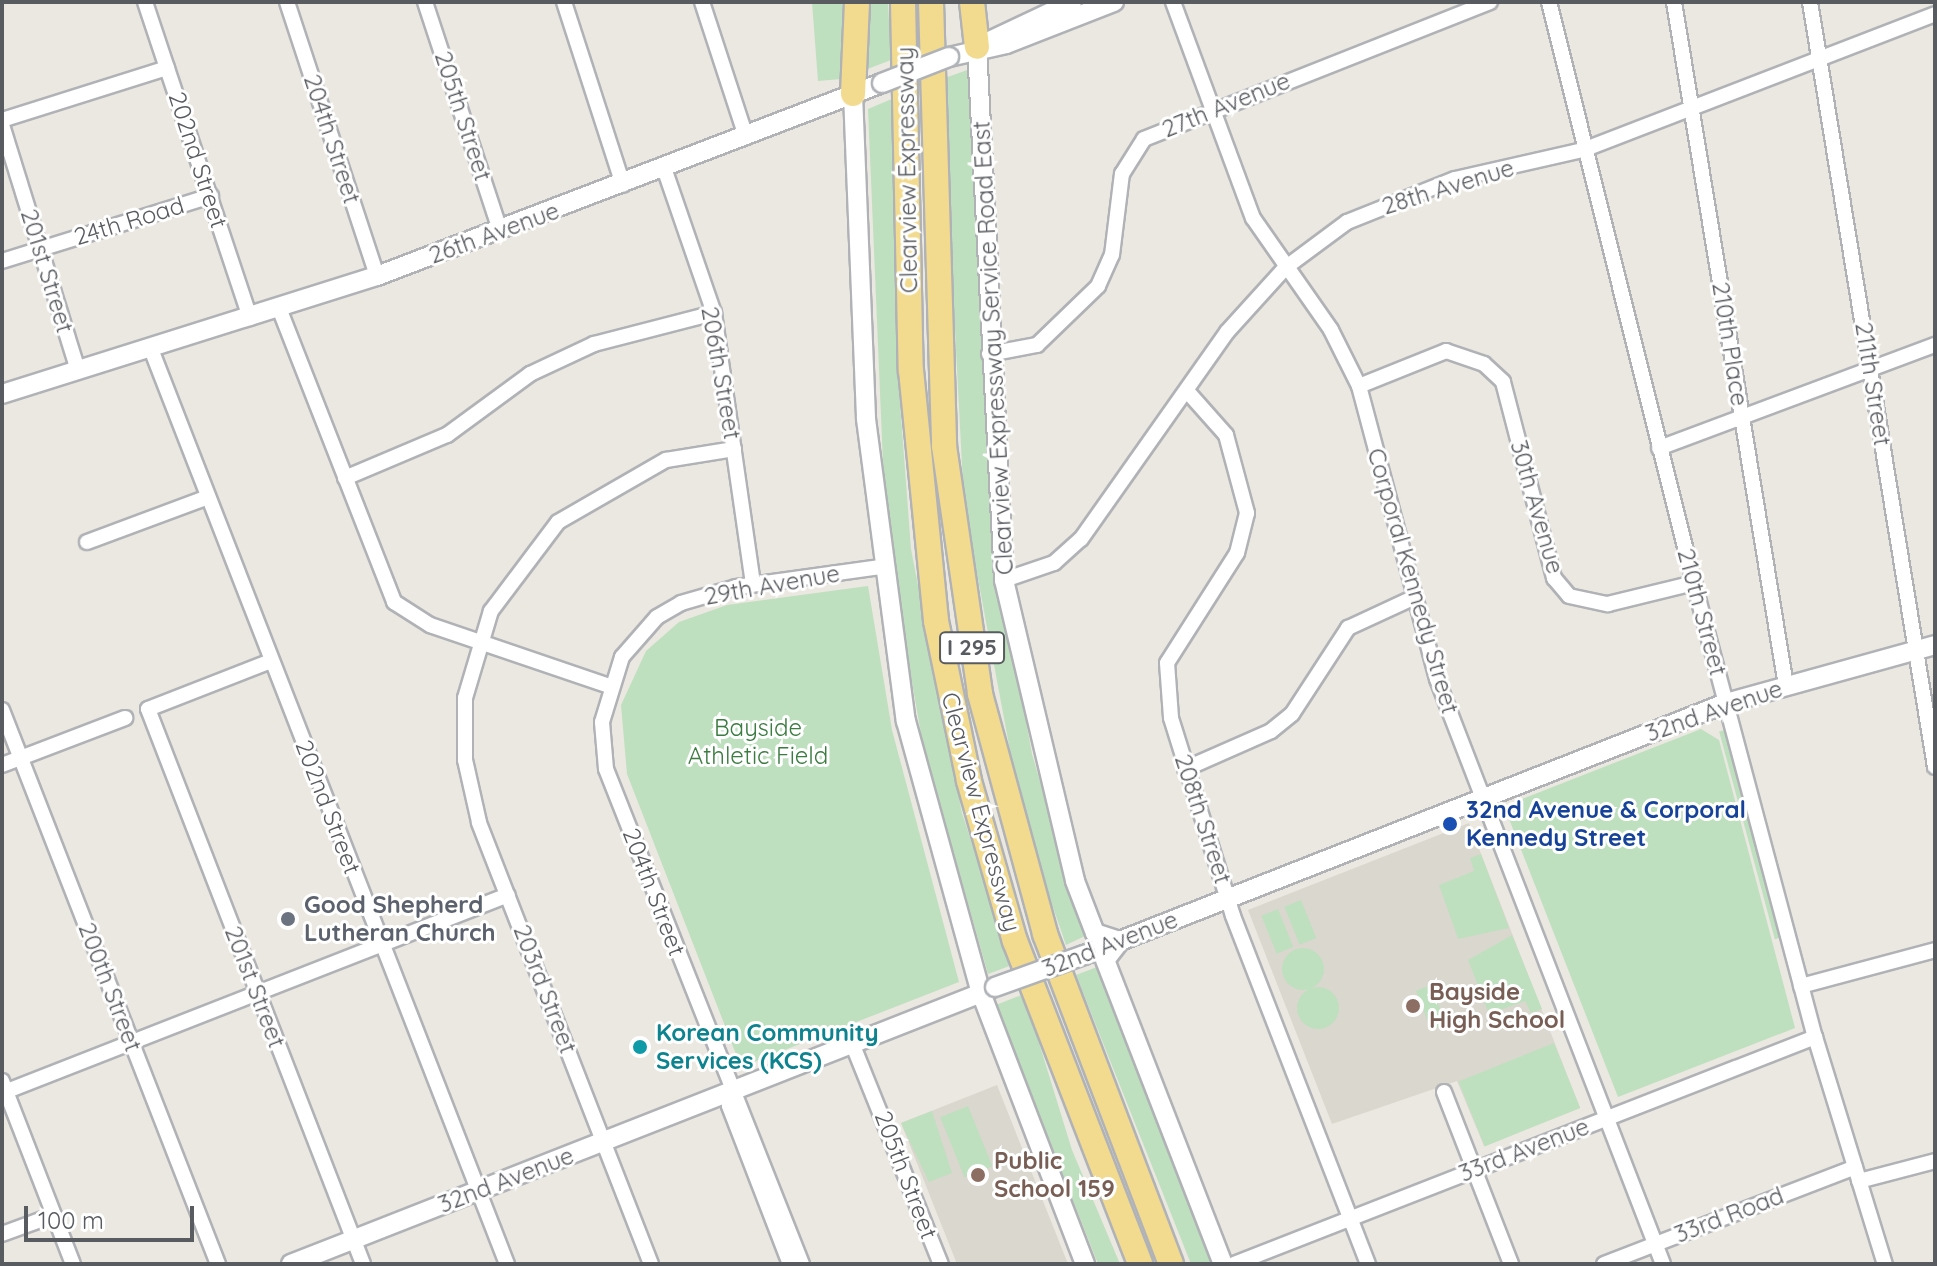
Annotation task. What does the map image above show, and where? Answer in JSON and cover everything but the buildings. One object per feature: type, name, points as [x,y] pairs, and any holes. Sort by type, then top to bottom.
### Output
[{"type":"highway","points":[[853,94],[857,2]]},
{"type":"highway","name":"Clearview Expressway","points":[[903,2],[911,370],[936,621],[990,862],[1100,1165],[1140,1264]]},
{"type":"highway","name":"Clearview Expressway","points":[[931,2],[944,446],[980,694],[1045,934],[1170,1261]]},
{"type":"highway","points":[[972,2],[977,47]]},
{"type":"highway","points":[[1100,1165],[1131,1264]]},
{"type":"street","name":"202nd Street","points":[[145,2],[250,318]]},
{"type":"street","name":"204th Street","points":[[287,2],[377,276]]},
{"type":"street","name":"205th Street","points":[[425,2],[500,230]]},
{"type":"street","points":[[564,2],[623,185]]},
{"type":"street","points":[[702,2],[746,137]]},
{"type":"street","name":"26th Avenue","points":[[2,394],[377,276],[623,185],[977,47],[1072,2]]},
{"type":"street","name":"26th Avenue","points":[[977,47],[1006,44],[1114,2]]},
{"type":"street","name":"Corporal Kennedy Street","points":[[1173,2],[1253,218],[1331,330],[1359,386],[1437,679],[1663,1264]]},
{"type":"street","name":"27th Avenue","points":[[989,354],[1037,345],[1070,318],[1112,255],[1116,195],[1144,139],[1212,107],[1490,2]]},
{"type":"street","name":"210th Street","points":[[1549,2],[1583,150],[1659,448],[1801,986],[1885,1264]]},
{"type":"street","name":"210th Place","points":[[1674,2],[1786,686]]},
{"type":"street","name":"211th Street","points":[[1810,2],[1935,767]]},
{"type":"street","name":"28th Avenue","points":[[1004,580],[1054,563],[1081,539],[1227,332],[1285,268],[1347,222],[1393,200],[1583,150],[1935,14]]},
{"type":"street","name":"Clearview Expressway Service Road East","points":[[977,47],[989,354],[1004,580],[1075,881],[1095,933],[1120,941]]},
{"type":"street","points":[[2,122],[167,68]]},
{"type":"street","name":"Clearview Expressway","points":[[853,94],[866,419],[881,567],[906,721],[988,990],[1085,1264]]},
{"type":"street","name":"201st Street","points":[[2,122],[78,371]]},
{"type":"street","name":"206th Street","points":[[664,168],[714,313],[753,584]]},
{"type":"street","name":"24th Road","points":[[2,261],[211,196]]},
{"type":"street","points":[[279,308],[394,602],[413,618],[480,644],[609,686]]},
{"type":"street","points":[[345,478],[447,435],[530,374],[594,344],[714,313]]},
{"type":"street","points":[[1659,448],[1742,414],[1935,345]]},
{"type":"street","name":"202nd Street","points":[[151,349],[507,1264]]},
{"type":"street","name":"30th Avenue","points":[[1359,386],[1446,351],[1469,355],[1503,382],[1554,578],[1569,596],[1608,604],[1694,583]]},
{"type":"street","name":"208th Street","points":[[1187,391],[1226,435],[1247,513],[1237,553],[1167,663],[1185,769],[1228,898],[1368,1264]]},
{"type":"street","points":[[480,644],[517,569],[582,503],[666,460],[734,449]]},
{"type":"street","points":[[87,542],[208,497]]},
{"type":"street","name":"29th Avenue","points":[[609,686],[622,657],[657,617],[707,593],[881,567]]},
{"type":"street","points":[[1185,769],[1271,731],[1292,714],[1348,628],[1415,597]]},
{"type":"street","name":"203rd Street","points":[[480,644],[465,698],[465,760],[508,895],[651,1264]]},
{"type":"street","name":"32nd Avenue","points":[[291,1264],[1726,703],[1935,645]]},
{"type":"street","name":"201st Street","points":[[271,661],[148,709],[363,1264]]},
{"type":"street","name":"204th Street","points":[[609,686],[602,722],[606,769],[731,1093],[802,1264]]},
{"type":"street","name":"200th Street","points":[[2,710],[218,1264]]},
{"type":"street","points":[[2,765],[125,718]]},
{"type":"street","points":[[73,1264],[3,1088],[132,1043],[508,895]]},
{"type":"street","points":[[1120,941],[1105,960],[1223,1264]]},
{"type":"street","points":[[1801,986],[1935,950]]},
{"type":"street","name":"33rd Avenue","points":[[1234,1264],[1815,1037]]},
{"type":"street","name":"205th Street","points":[[852,1043],[941,1264]]},
{"type":"street","points":[[1444,1092],[1511,1264]]},
{"type":"street","name":"204th Street","points":[[731,1093],[729,1106],[790,1264]]},
{"type":"street","name":"33rd Road","points":[[1604,1264],[1857,1174],[1935,1161]]},
{"type":"street","points":[[2,1234],[54,1215]]},
{"type":"shaded area","name":"Bayside High School","points":[[1469,823],[1580,1108],[1484,1146],[1457,1081],[1332,1124],[1248,910]]},
{"type":"shaded area","name":"Public School 159","points":[[997,1085],[1068,1264],[957,1264],[901,1123]]},
{"type":"green space","points":[[812,2],[854,2],[853,73],[841,79],[818,81]]},
{"type":"green space","points":[[868,2],[888,2],[891,60],[865,70]]},
{"type":"green space","points":[[970,69],[991,530],[1032,754],[1085,936],[1066,945],[1023,820],[964,504],[942,79]]},
{"type":"green space","points":[[894,98],[897,363],[911,549],[962,813],[1012,965],[988,974],[923,745],[886,534],[868,109]]},
{"type":"green space","name":"Bayside Athletic Field","points":[[868,586],[892,730],[959,982],[741,1067],[627,774],[621,705],[646,651],[679,622],[727,605]]},
{"type":"green space","points":[[1701,729],[1719,740],[1795,1028],[1618,1097],[1504,806]]},
{"type":"green space","points":[[1725,730],[1781,938],[1775,939],[1719,732]]},
{"type":"green space","points":[[1481,854],[1509,928],[1458,939],[1439,885],[1474,871],[1470,858]]},
{"type":"green space","points":[[1301,900],[1316,938],[1300,945],[1284,907]]},
{"type":"green space","points":[[1278,909],[1293,947],[1277,954],[1261,916]]},
{"type":"green space","points":[[1512,935],[1542,1009],[1531,1013],[1525,1001],[1489,1014],[1468,960]]},
{"type":"green space","points":[[1303,948],[1318,954],[1324,969],[1318,984],[1303,990],[1288,984],[1282,969],[1288,954]]},
{"type":"green space","points":[[1097,967],[1212,1264],[1191,1264],[1076,975]]},
{"type":"green space","points":[[1431,985],[1446,1024],[1431,1030],[1416,991]]},
{"type":"green space","points":[[1318,987],[1333,993],[1339,1008],[1333,1023],[1318,1029],[1303,1023],[1297,1008],[1303,993]]},
{"type":"green space","points":[[1024,994],[1072,1150],[1120,1264],[1098,1264],[996,1005]]},
{"type":"green space","points":[[1554,1043],[1580,1108],[1485,1146],[1459,1082]]},
{"type":"green space","points":[[968,1106],[992,1166],[965,1178],[940,1117]]},
{"type":"green space","points":[[932,1111],[952,1173],[929,1182],[901,1123]]},
{"type":"place","name":"32nd Avenue & Corporal Kennedy Street","points":[[1450,824]]},
{"type":"place","name":"Good Shepherd Lutheran Church","points":[[288,919]]},
{"type":"place","name":"Bayside High School","points":[[1413,1006]]},
{"type":"place","name":"Korean Community Services (KCS)","points":[[640,1047]]},
{"type":"place","name":"Public School 159","points":[[978,1175]]}]
